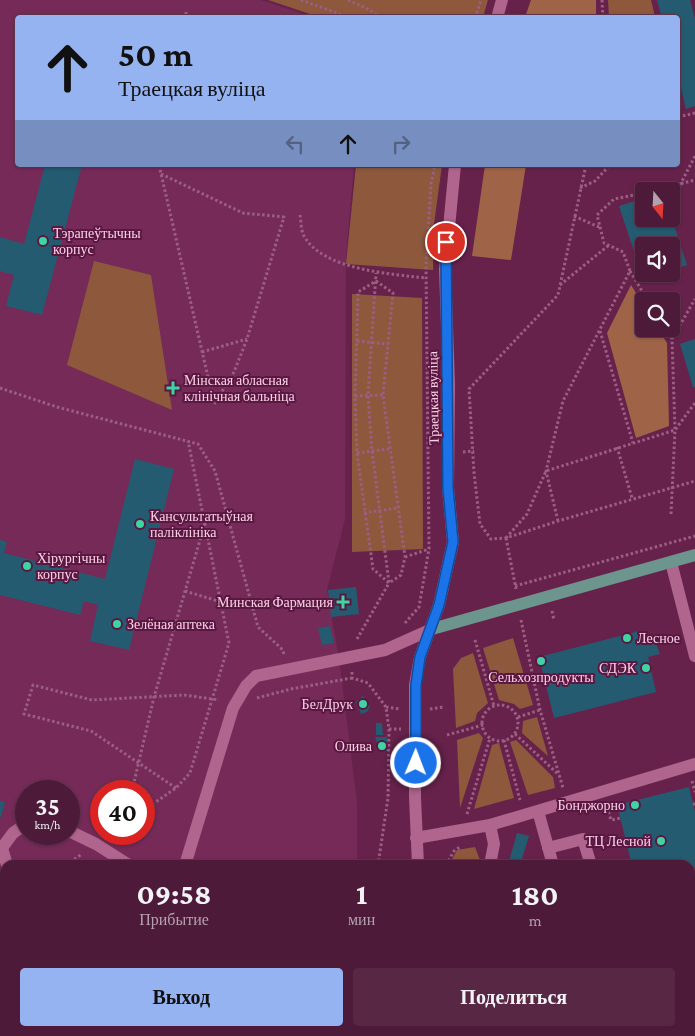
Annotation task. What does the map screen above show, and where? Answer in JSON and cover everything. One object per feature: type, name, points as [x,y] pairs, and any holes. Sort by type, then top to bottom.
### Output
[{"type":"main road","points":[[432,628],[695,555]]},
{"type":"street","points":[[498,15],[502,0]]},
{"type":"street","name":"Траецкая вуліца","points":[[416,860],[416,685],[420,657],[432,628],[453,542],[448,488],[449,386],[445,258],[455,167]]},
{"type":"street","points":[[671,562],[695,656]]},
{"type":"street","points":[[186,860],[233,708],[246,686],[256,676],[385,650],[432,628]]},
{"type":"street","points":[[416,838],[490,825],[617,782],[695,764]]},
{"type":"street","points":[[538,810],[552,860]]},
{"type":"street","points":[[490,825],[494,844],[491,860]]},
{"type":"street","points":[[6,860],[2,848],[15,832]]},
{"type":"street","points":[[80,836],[121,860]]},
{"type":"street","points":[[548,848],[583,839],[589,860]]},
{"type":"path","points":[[301,0],[342,15]]},
{"type":"path","points":[[348,0],[377,15]]},
{"type":"path","points":[[476,15],[481,0]]},
{"type":"path","points":[[602,0],[603,15]]},
{"type":"path","points":[[680,117],[695,113]]},
{"type":"path","points":[[680,186],[695,156]]},
{"type":"path","points":[[159,167],[161,174],[214,404],[234,372],[247,339],[284,216],[243,214],[161,174]]},
{"type":"path","points":[[404,625],[419,607],[429,549],[426,241],[431,184],[435,167]]},
{"type":"path","points":[[585,167],[558,295],[469,389],[474,473],[480,524],[491,539],[506,538],[632,498],[695,481]]},
{"type":"path","points":[[580,188],[595,182],[608,167]]},
{"type":"path","points":[[680,186],[695,180]]},
{"type":"path","points":[[635,195],[614,199],[597,215],[604,243],[623,252],[630,272],[642,292]]},
{"type":"path","points":[[300,215],[303,234],[315,249],[331,258],[376,273],[426,278]]},
{"type":"path","points":[[574,216],[600,227]]},
{"type":"path","points":[[560,285],[609,245]]},
{"type":"path","points":[[506,538],[527,514],[546,471],[564,401],[630,272]]},
{"type":"path","points":[[376,273],[368,396],[372,451],[389,583]]},
{"type":"path","points":[[376,281],[358,292],[355,396],[357,453],[373,569],[389,583]]},
{"type":"path","points":[[352,678],[353,656],[357,640],[389,583],[401,575],[405,557],[383,395],[392,293],[376,281]]},
{"type":"path","points":[[671,514],[675,430],[672,339],[695,299]]},
{"type":"path","points":[[600,330],[632,443]]},
{"type":"path","points":[[202,352],[247,339]]},
{"type":"path","points":[[357,341],[388,344]]},
{"type":"path","points":[[0,388],[57,407],[198,444],[215,471],[258,627],[283,650],[286,669]]},
{"type":"path","points":[[355,396],[383,395]]},
{"type":"path","points":[[546,471],[675,430],[695,403]]},
{"type":"path","points":[[155,802],[176,788],[190,773],[229,642],[188,442]]},
{"type":"path","points":[[617,447],[632,498]]},
{"type":"path","points":[[357,453],[389,449]]},
{"type":"path","points":[[546,471],[558,521]]},
{"type":"path","points":[[364,513],[397,508]]},
{"type":"path","points":[[135,780],[154,697],[205,522]]},
{"type":"path","points":[[506,538],[515,586],[695,536]]},
{"type":"path","points":[[405,557],[429,549]]},
{"type":"path","points":[[185,591],[221,602]]},
{"type":"path","points":[[521,628],[540,710],[563,789]]},
{"type":"path","points":[[357,640],[365,638]]},
{"type":"path","points":[[475,640],[494,706]]},
{"type":"path","points":[[176,788],[91,730],[24,714],[33,685],[92,700],[184,695],[237,703],[299,687],[352,678],[368,683],[386,707],[389,729],[388,798],[379,860]]},
{"type":"path","points":[[482,725],[487,711],[494,706],[508,707],[518,717],[518,727],[515,734],[504,740],[490,738]]},
{"type":"path","points":[[518,717],[540,710]]},
{"type":"path","points":[[447,734],[482,725]]},
{"type":"path","points":[[466,814],[490,738],[482,725]]},
{"type":"path","points":[[515,734],[559,776]]},
{"type":"path","points":[[504,740],[524,815]]},
{"type":"path","points":[[695,784],[693,784],[695,792]]},
{"type":"path","points":[[606,804],[610,820],[621,818]]},
{"type":"shaded area","name":"Мінская абласная клінічная бальніца","points":[[0,0],[261,0],[306,15],[15,15],[15,167],[354,167],[346,257],[345,519],[327,590],[339,659],[357,802],[357,860],[0,860]]},
{"type":"shaded area","points":[[268,0],[488,0],[484,15],[313,15]]},
{"type":"shaded area","points":[[531,0],[596,0],[596,15],[526,15]]},
{"type":"shaded area","points":[[608,0],[651,0],[655,15],[609,15]]},
{"type":"shaded area","points":[[356,167],[442,167],[434,224],[433,270],[346,264]]},
{"type":"shaded area","points":[[485,167],[526,167],[511,260],[472,256]]},
{"type":"shaded area","points":[[94,261],[151,275],[172,410],[67,365]]},
{"type":"shaded area","points":[[631,285],[635,292],[635,337],[663,337],[667,343],[669,426],[636,438],[607,333]]},
{"type":"shaded area","points":[[352,294],[422,298],[423,549],[352,552]]},
{"type":"shaded area","points":[[513,638],[533,705],[520,709],[514,704],[499,700],[483,648]]},
{"type":"shaded area","points":[[473,653],[488,703],[477,713],[475,721],[456,728],[453,669],[461,658]]},
{"type":"shaded area","points":[[537,717],[548,756],[522,733],[523,721]]},
{"type":"shaded area","points":[[479,733],[483,738],[460,808],[457,740]]},
{"type":"shaded area","points":[[516,740],[553,777],[555,788],[528,795],[510,742]]},
{"type":"shaded area","points":[[499,743],[514,798],[474,809],[492,745]]},
{"type":"shaded area","points":[[475,847],[480,860],[452,860],[457,850]]},
{"type":"building","points":[[657,0],[690,0],[695,19],[695,106],[686,109],[680,84],[680,15],[661,15]]},
{"type":"building","name":"Тэрапеўтычны корпус","points":[[44,167],[81,167],[42,315],[6,306],[14,275],[0,271],[0,237],[24,244]]},
{"type":"building","points":[[635,201],[635,228],[675,228],[678,237],[635,237],[635,255],[619,206]]},
{"type":"building","points":[[680,244],[687,265],[680,267]]},
{"type":"building","points":[[695,339],[695,387],[693,387],[680,344]]},
{"type":"building","name":"Кансультатыўная паліклініка","points":[[135,459],[174,469],[129,650],[90,641],[98,605],[84,601],[80,615],[0,595],[0,540],[7,542],[4,553],[105,579]]},
{"type":"building","name":"Минская Фармация","points":[[356,587],[359,614],[331,617],[328,590]]},
{"type":"building","points":[[330,626],[334,643],[322,645],[318,628]]},
{"type":"building","points":[[639,631],[641,640],[654,636],[660,654],[648,657],[656,692],[554,718],[539,657]]},
{"type":"building","name":"БелДрук","points":[[363,696],[370,706],[367,712],[361,714],[356,702]]},
{"type":"building","points":[[376,723],[382,723],[383,735],[376,735]]},
{"type":"building","name":"Олива","points":[[375,737],[387,737],[387,751],[380,751]]},
{"type":"building","name":"ТЦ Лесной","points":[[689,787],[695,812],[695,860],[631,860],[617,805]]},
{"type":"building","points":[[0,801],[5,802],[1,817],[0,817]]},
{"type":"building","points":[[517,833],[529,836],[522,860],[509,860]]},
{"type":"place","name":"Тэрапеўтычны корпус","points":[[43,241]]},
{"type":"place","name":"Мінская абласная клінічная бальніца","points":[[173,388]]},
{"type":"place","name":"Кансультатыўная паліклініка","points":[[140,524]]},
{"type":"place","name":"Хірургічны корпус","points":[[27,566]]},
{"type":"place","name":"Минская Фармация","points":[[343,602]]},
{"type":"place","name":"Зелёная аптека","points":[[117,624]]},
{"type":"place","name":"Лесное","points":[[627,638]]},
{"type":"place","name":"Сельхозпродукты","points":[[541,661]]},
{"type":"place","name":"СДЭК","points":[[646,668]]},
{"type":"place","name":"БелДрук","points":[[363,704]]},
{"type":"place","name":"Олива","points":[[382,746]]},
{"type":"place","name":"Бонджорно","points":[[635,805]]},
{"type":"place","name":"ТЦ Лесной","points":[[661,841]]},
{"type":"route","points":[[416,763],[416,685],[420,657],[439,605],[453,542],[448,488],[449,386],[445,269],[446,242]]}]
